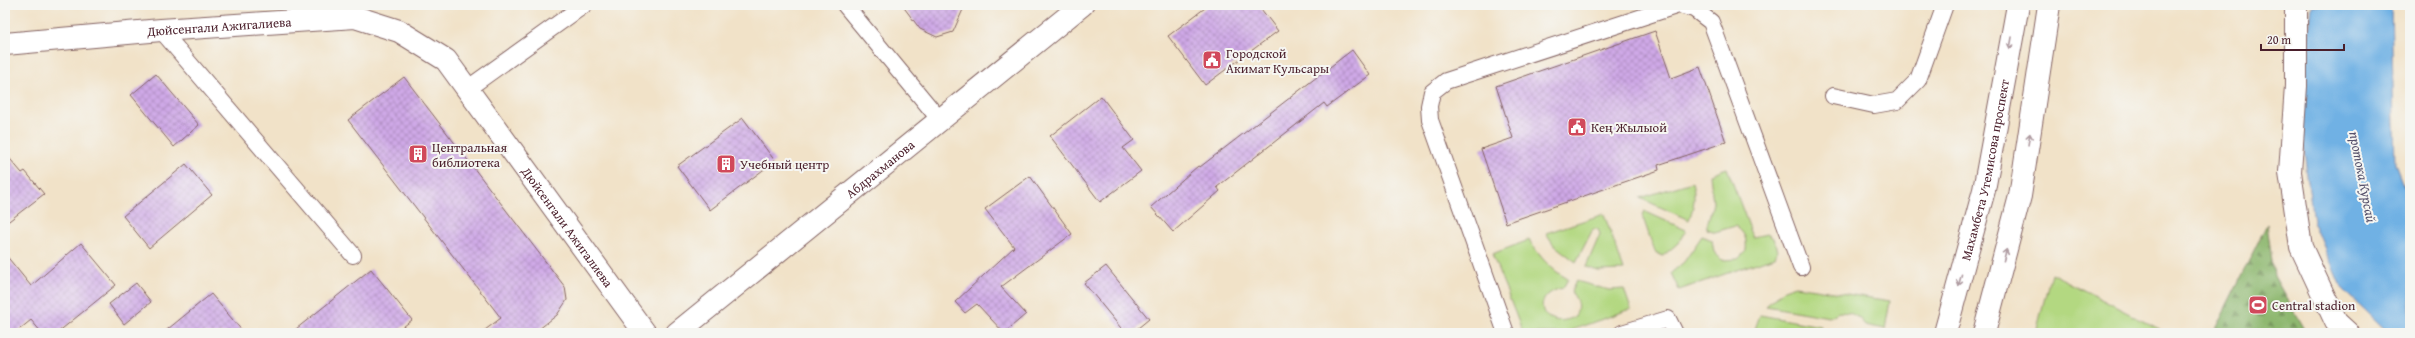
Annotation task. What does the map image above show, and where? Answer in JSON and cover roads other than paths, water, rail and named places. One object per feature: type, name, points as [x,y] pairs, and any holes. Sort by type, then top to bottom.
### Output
[{"type":"street","name":"Абдрахманова","points":[[677,333],[1082,5]]},
{"type":"street","name":"Махамбета Утемисова проспект","points":[[1945,333],[1984,190],[2018,5]]},
{"type":"street","points":[[1984,333],[2020,196],[2050,5]]},
{"type":"street","points":[[2296,5],[2296,86],[2290,172],[2301,248],[2336,322],[2348,333]]},
{"type":"street","name":"Дюйсенгали Ажигалиева","points":[[5,44],[354,11],[399,31],[446,60],[645,333]]},
{"type":"lane","points":[[467,88],[584,5]]},
{"type":"lane","points":[[845,5],[940,120]]},
{"type":"lane","points":[[1506,333],[1430,120],[1429,106],[1432,92],[1446,81],[1680,5],[1694,9],[1711,22],[1801,267]]},
{"type":"lane","points":[[1833,96],[1874,105],[1897,101],[1918,80],[1945,5]]},
{"type":"lane","points":[[160,30],[353,255]]},
{"type":"lane","points":[[1622,333],[1668,319],[1674,333]]},
{"type":"water","name":"протока Курсай","points":[[2312,5],[2391,5],[2395,164],[2410,203],[2410,333],[2389,333],[2341,287],[2313,221],[2300,120]]},
{"type":"place","name":"Городской Акимат Кульсары","points":[[1212,60]]},
{"type":"place","name":"Кең Жылыой","points":[[1577,127]]},
{"type":"place","name":"Центральная библиотека","points":[[418,154]]},
{"type":"place","name":"Учебный центр","points":[[726,164]]},
{"type":"place","name":"Central stadion","points":[[2258,305]]}]
